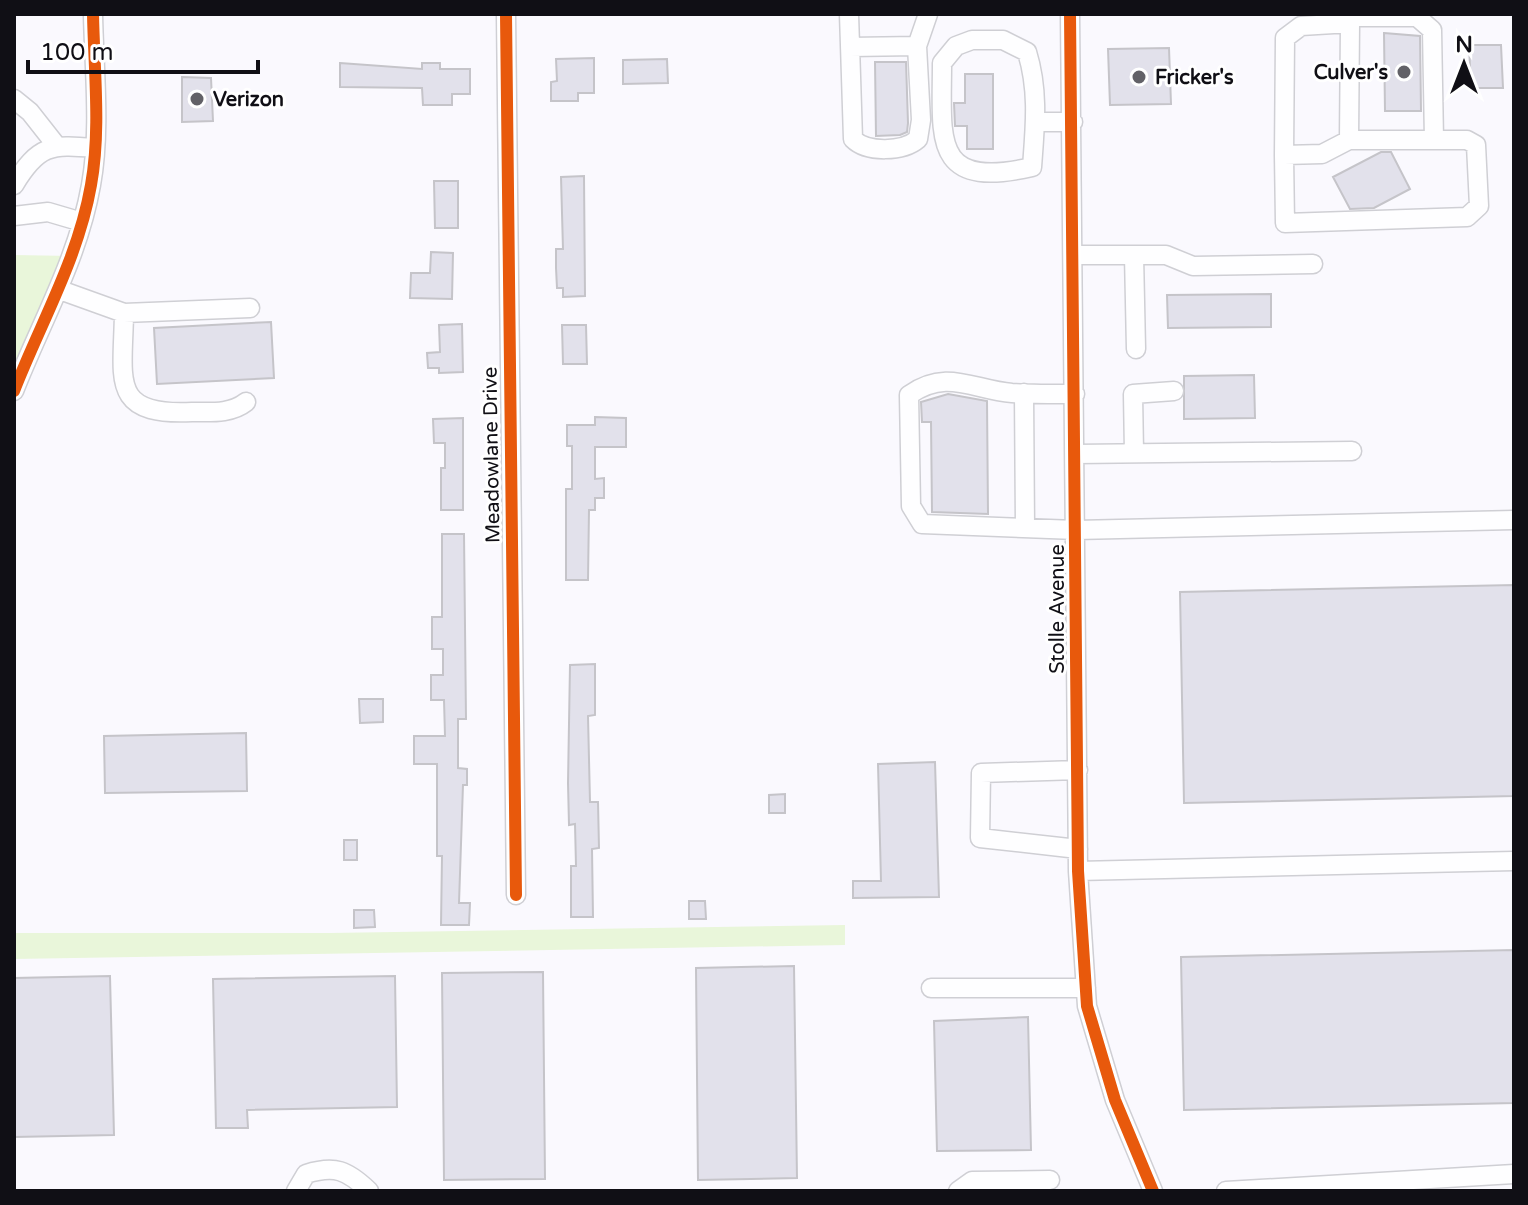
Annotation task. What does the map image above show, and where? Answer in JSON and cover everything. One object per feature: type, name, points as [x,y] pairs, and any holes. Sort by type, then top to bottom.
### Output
[{"type":"street","points":[[14,391],[60,290],[91,184],[94,148],[93,14]]},
{"type":"street","name":"Meadowlane Drive","points":[[506,14],[516,895]]},
{"type":"street","points":[[849,14],[853,139],[859,145],[880,148],[903,147],[918,139],[921,120],[917,46],[928,14]]},
{"type":"street","name":"Stolle Avenue","points":[[1070,14],[1078,871],[1087,1006],[1115,1100],[1153,1191]]},
{"type":"street","points":[[1284,155],[1322,154],[1349,140],[1434,140],[1467,140],[1476,145],[1479,206],[1475,213],[1467,217],[1285,223],[1284,155],[1285,38],[1289,31],[1301,26],[1350,18],[1417,17],[1432,30],[1434,140]]},
{"type":"street","points":[[1349,140],[1350,18]]},
{"type":"street","points":[[972,40],[1003,40],[1027,52],[1035,78],[1035,122],[1032,167],[1006,173],[977,172],[954,162],[942,141],[942,63],[956,46],[972,40]]},
{"type":"street","points":[[850,47],[917,46]]},
{"type":"street","points":[[14,99],[30,112],[56,145]]},
{"type":"street","points":[[1035,122],[1073,122]]},
{"type":"street","points":[[14,185],[44,147],[94,148]]},
{"type":"street","points":[[14,216],[48,212],[82,222]]},
{"type":"street","points":[[1074,255],[1166,255],[1193,266],[1313,264]]},
{"type":"street","points":[[1134,255],[1136,349]]},
{"type":"street","points":[[60,290],[124,313],[250,308]]},
{"type":"street","points":[[124,313],[126,391],[135,405],[152,412],[188,413],[236,410],[246,402]]},
{"type":"street","points":[[1075,394],[1007,393],[978,384],[926,383],[909,395],[911,506],[922,524],[1076,530],[1514,520]]},
{"type":"street","points":[[1134,453],[1133,394],[1174,391]]},
{"type":"street","points":[[1024,393],[1025,528]]},
{"type":"street","points":[[1076,454],[1352,451]]},
{"type":"street","points":[[1078,770],[981,773],[980,838],[1078,849]]},
{"type":"street","points":[[1078,871],[1514,861]]},
{"type":"street","points":[[931,988],[1086,988]]},
{"type":"street","points":[[296,1191],[306,1174],[324,1168],[348,1170],[369,1191]]},
{"type":"street","points":[[1226,1191],[1514,1174]]},
{"type":"street","points":[[958,1191],[972,1181],[1050,1180]]},
{"type":"green space","points":[[14,255],[72,256],[14,391]]},
{"type":"green space","points":[[845,925],[845,945],[14,959],[14,933],[329,933]]},
{"type":"building","name":"Culver's","points":[[1384,33],[1420,36],[1421,111],[1385,111]]},
{"type":"building","points":[[1469,45],[1501,45],[1503,88],[1471,88]]},
{"type":"building","name":"Fricker's","points":[[1169,48],[1171,104],[1110,105],[1108,49]]},
{"type":"building","points":[[594,58],[594,93],[578,93],[578,101],[551,101],[551,82],[557,81],[556,59]]},
{"type":"building","points":[[667,59],[668,83],[623,84],[623,60]]},
{"type":"building","points":[[875,62],[906,62],[908,123],[907,132],[900,135],[876,136]]},
{"type":"building","points":[[340,63],[422,69],[422,63],[440,63],[440,69],[470,69],[470,94],[452,94],[452,105],[423,105],[422,88],[340,87]]},
{"type":"building","points":[[965,74],[993,74],[993,149],[967,149],[967,126],[955,126],[954,103],[965,103]]},
{"type":"building","name":"Verizon","points":[[182,77],[211,78],[213,121],[182,122]]},
{"type":"building","points":[[1381,152],[1391,152],[1410,189],[1374,208],[1350,209],[1333,177]]},
{"type":"building","points":[[584,176],[585,296],[563,297],[563,288],[557,288],[556,268],[556,249],[563,249],[561,177]]},
{"type":"building","points":[[434,181],[458,181],[458,228],[435,228]]},
{"type":"building","points":[[431,252],[453,253],[452,299],[410,298],[411,273],[430,273]]},
{"type":"building","points":[[1271,294],[1271,327],[1168,328],[1167,295]]},
{"type":"building","points":[[271,322],[274,378],[157,384],[154,328]]},
{"type":"building","points":[[462,324],[463,372],[439,373],[439,368],[428,368],[427,353],[440,352],[439,325]]},
{"type":"building","points":[[562,325],[586,325],[587,364],[563,364]]},
{"type":"building","points":[[1254,375],[1255,418],[1184,419],[1184,376]]},
{"type":"building","points":[[948,394],[987,401],[988,514],[932,512],[931,422],[922,422],[921,402]]},
{"type":"building","points":[[595,417],[626,418],[626,447],[595,447],[595,479],[604,478],[604,498],[595,498],[595,510],[589,510],[588,580],[566,580],[566,489],[572,489],[572,446],[567,446],[567,425],[595,425]]},
{"type":"building","points":[[463,418],[463,510],[441,510],[441,468],[445,468],[445,443],[434,443],[433,419]]},
{"type":"building","points":[[442,534],[464,534],[466,719],[458,719],[458,768],[467,769],[467,785],[463,785],[459,903],[470,903],[469,925],[441,925],[442,856],[437,856],[437,764],[414,764],[414,736],[445,736],[444,700],[431,700],[431,675],[443,675],[443,649],[432,649],[432,617],[442,617]]},
{"type":"building","points":[[1514,585],[1514,796],[1184,803],[1180,592]]},
{"type":"building","points":[[595,664],[595,715],[588,716],[590,802],[598,802],[599,848],[592,849],[593,917],[571,917],[571,866],[576,866],[575,824],[569,825],[570,665]]},
{"type":"building","points":[[359,699],[383,699],[383,722],[360,723]]},
{"type":"building","points":[[246,733],[247,791],[105,793],[104,736]]},
{"type":"building","points":[[935,762],[939,897],[853,898],[853,881],[881,881],[878,764]]},
{"type":"building","points":[[785,794],[785,813],[769,813],[769,795]]},
{"type":"building","points":[[344,840],[357,840],[357,860],[344,860]]},
{"type":"building","points":[[689,901],[705,901],[706,919],[689,919]]},
{"type":"building","points":[[354,910],[374,910],[375,927],[354,928]]},
{"type":"building","points":[[1514,950],[1514,1103],[1184,1110],[1181,957]]},
{"type":"building","points":[[794,966],[797,1178],[698,1180],[696,968]]},
{"type":"building","points":[[543,972],[545,1179],[444,1180],[442,973]]},
{"type":"building","points":[[110,976],[114,1135],[14,1137],[14,978]]},
{"type":"building","points":[[395,976],[397,1107],[247,1110],[248,1128],[216,1128],[213,979]]},
{"type":"building","points":[[1028,1017],[1031,1150],[937,1151],[934,1021]]},
{"type":"cycle path","points":[[14,391],[68,265],[91,185],[96,121],[93,14]]},
{"type":"cycle path","points":[[506,14],[516,895]]},
{"type":"cycle path","points":[[1070,14],[1078,871],[1087,1006],[1115,1100],[1153,1191]]},
{"type":"place","name":"Culver's","points":[[1404,72]]},
{"type":"place","name":"Fricker's","points":[[1139,77]]},
{"type":"place","name":"Verizon","points":[[197,99]]}]
